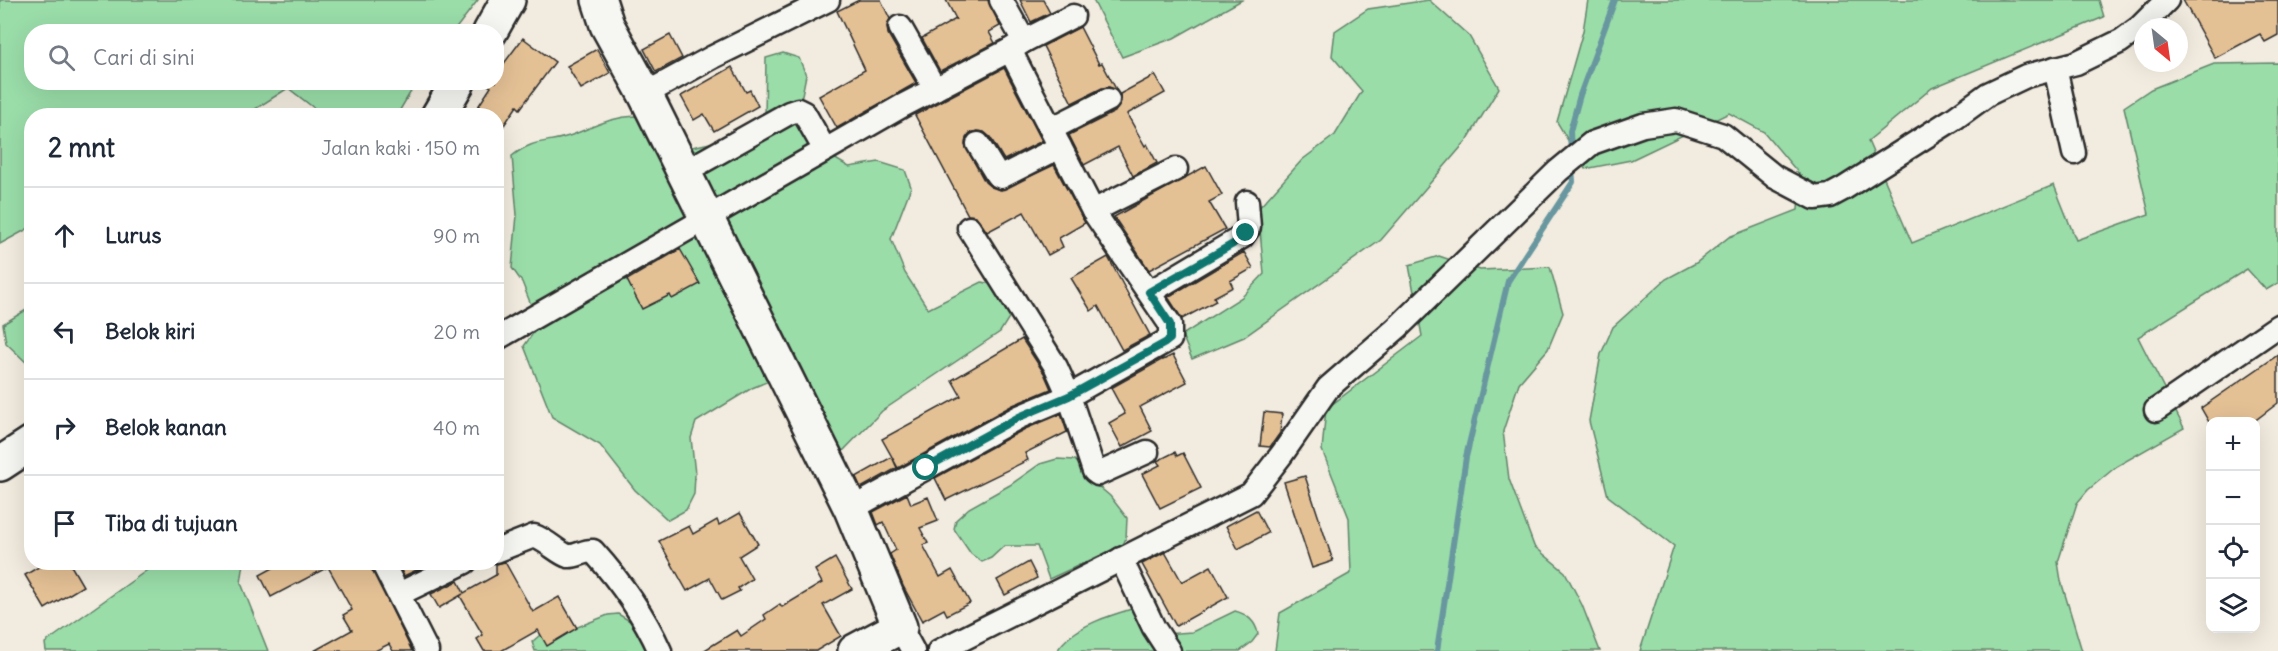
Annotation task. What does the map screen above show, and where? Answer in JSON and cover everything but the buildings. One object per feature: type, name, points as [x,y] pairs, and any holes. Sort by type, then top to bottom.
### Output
[{"type":"street","points":[[494,24],[508,0]]},
{"type":"street","points":[[599,0],[607,25],[645,94],[851,508],[906,639],[855,651]]},
{"type":"street","points":[[645,94],[713,57],[828,0]]},
{"type":"street","points":[[851,508],[1019,417],[1069,396],[1170,339],[1170,324],[1093,211],[1056,138],[1017,46],[1001,0]]},
{"type":"street","points":[[939,651],[1251,494],[1328,388],[1397,328],[1558,171],[1592,143],[1633,129],[1676,120],[1723,135],[1774,177],[1815,198],[1830,196],[1946,124],[1988,94],[2026,76],[2076,63],[2121,41],[2140,27],[2167,0]]},
{"type":"street","points":[[504,334],[935,88],[1073,16]]},
{"type":"street","points":[[900,27],[935,88]]},
{"type":"street","points":[[2055,68],[2074,153]]},
{"type":"street","points":[[443,108],[453,90]]},
{"type":"street","points":[[978,144],[997,175],[1001,177],[1107,100]]},
{"type":"street","points":[[684,172],[798,110],[804,113],[825,150]]},
{"type":"street","points":[[1093,211],[1176,169]]},
{"type":"street","points":[[1149,292],[1242,237],[1249,227],[1248,202]]},
{"type":"street","points":[[969,228],[1056,366],[1096,474],[1147,452]]},
{"type":"street","points":[[2156,410],[2275,335]]},
{"type":"street","points":[[0,464],[24,448]]},
{"type":"street","points":[[504,548],[534,536],[545,539],[566,555],[593,551],[625,591],[650,630],[660,651]]},
{"type":"street","points":[[1121,559],[1154,628],[1169,651]]},
{"type":"street","points":[[386,570],[427,651]]},
{"type":"street","points":[[399,594],[448,570]]},
{"type":"green space","points":[[0,0],[478,0],[459,24],[24,24],[24,90],[285,90],[257,108],[24,108],[24,231],[0,244]]},
{"type":"green space","points":[[1093,0],[1242,0],[1174,38],[1122,57]]},
{"type":"green space","points":[[1429,0],[1469,36],[1499,88],[1468,139],[1381,240],[1244,337],[1192,359],[1182,335],[1242,297],[1264,274],[1258,209],[1302,160],[1335,135],[1362,91],[1332,56],[1335,31],[1368,9]]},
{"type":"green space","points":[[1588,0],[2099,0],[2104,17],[1932,88],[1868,141],[1912,243],[2054,185],[2076,240],[2149,214],[2124,107],[2151,89],[2214,64],[2278,63],[2278,283],[2266,290],[2247,269],[2138,337],[2184,428],[2117,466],[2088,490],[2077,503],[2058,562],[2061,581],[2082,651],[1640,651],[1674,546],[1608,496],[1589,421],[1601,354],[1613,327],[1666,279],[1696,263],[1729,237],[1798,210],[1800,175],[1764,132],[1729,113],[1631,160],[1585,169],[1557,122],[1583,31]]},
{"type":"green space","points":[[783,53],[799,58],[806,75],[799,110],[799,128],[808,143],[849,167],[879,162],[905,170],[911,187],[891,239],[905,273],[928,309],[982,282],[995,285],[1005,299],[1010,316],[1000,332],[882,411],[843,451],[832,452],[793,371],[752,388],[696,422],[691,438],[695,474],[694,494],[686,510],[668,520],[635,490],[600,445],[552,417],[524,346],[539,325],[522,282],[512,268],[517,215],[512,156],[527,146],[569,136],[610,120],[636,116],[647,130],[692,147],[737,137],[765,117],[766,58]]},
{"type":"green space","points":[[291,90],[412,90],[401,108],[314,108]]},
{"type":"green space","points":[[1439,256],[1480,270],[1550,267],[1563,313],[1548,349],[1519,383],[1503,431],[1509,479],[1534,546],[1565,572],[1582,605],[1600,651],[1275,651],[1280,613],[1351,573],[1349,518],[1322,450],[1326,409],[1422,336],[1409,265]]},
{"type":"green space","points":[[24,311],[24,360],[6,343],[3,324]]},
{"type":"green space","points":[[1057,459],[1075,460],[1110,496],[1127,518],[1126,538],[1123,545],[1049,579],[1037,546],[1004,546],[991,558],[982,562],[971,554],[954,529],[956,520],[969,508],[1010,485],[1040,464]]},
{"type":"green space","points":[[147,570],[243,570],[241,583],[268,651],[46,651],[45,643]]},
{"type":"green space","points":[[1142,606],[1164,634],[1192,632],[1235,611],[1250,619],[1258,634],[1240,651],[1057,651],[1073,634],[1084,627]]},
{"type":"green space","points":[[618,614],[635,624],[652,651],[535,651],[532,642],[547,629],[565,632],[608,615]]},
{"type":"waterway","points":[[1571,154],[1570,131],[1580,95],[1615,0]]},
{"type":"waterway","points":[[1437,651],[1466,457],[1508,281],[1573,182],[1572,167]]},
{"type":"route","points":[[926,468],[1019,417],[1069,396],[1165,343],[1170,339],[1172,332],[1170,324],[1149,292],[1208,256],[1233,244],[1246,233]]}]
